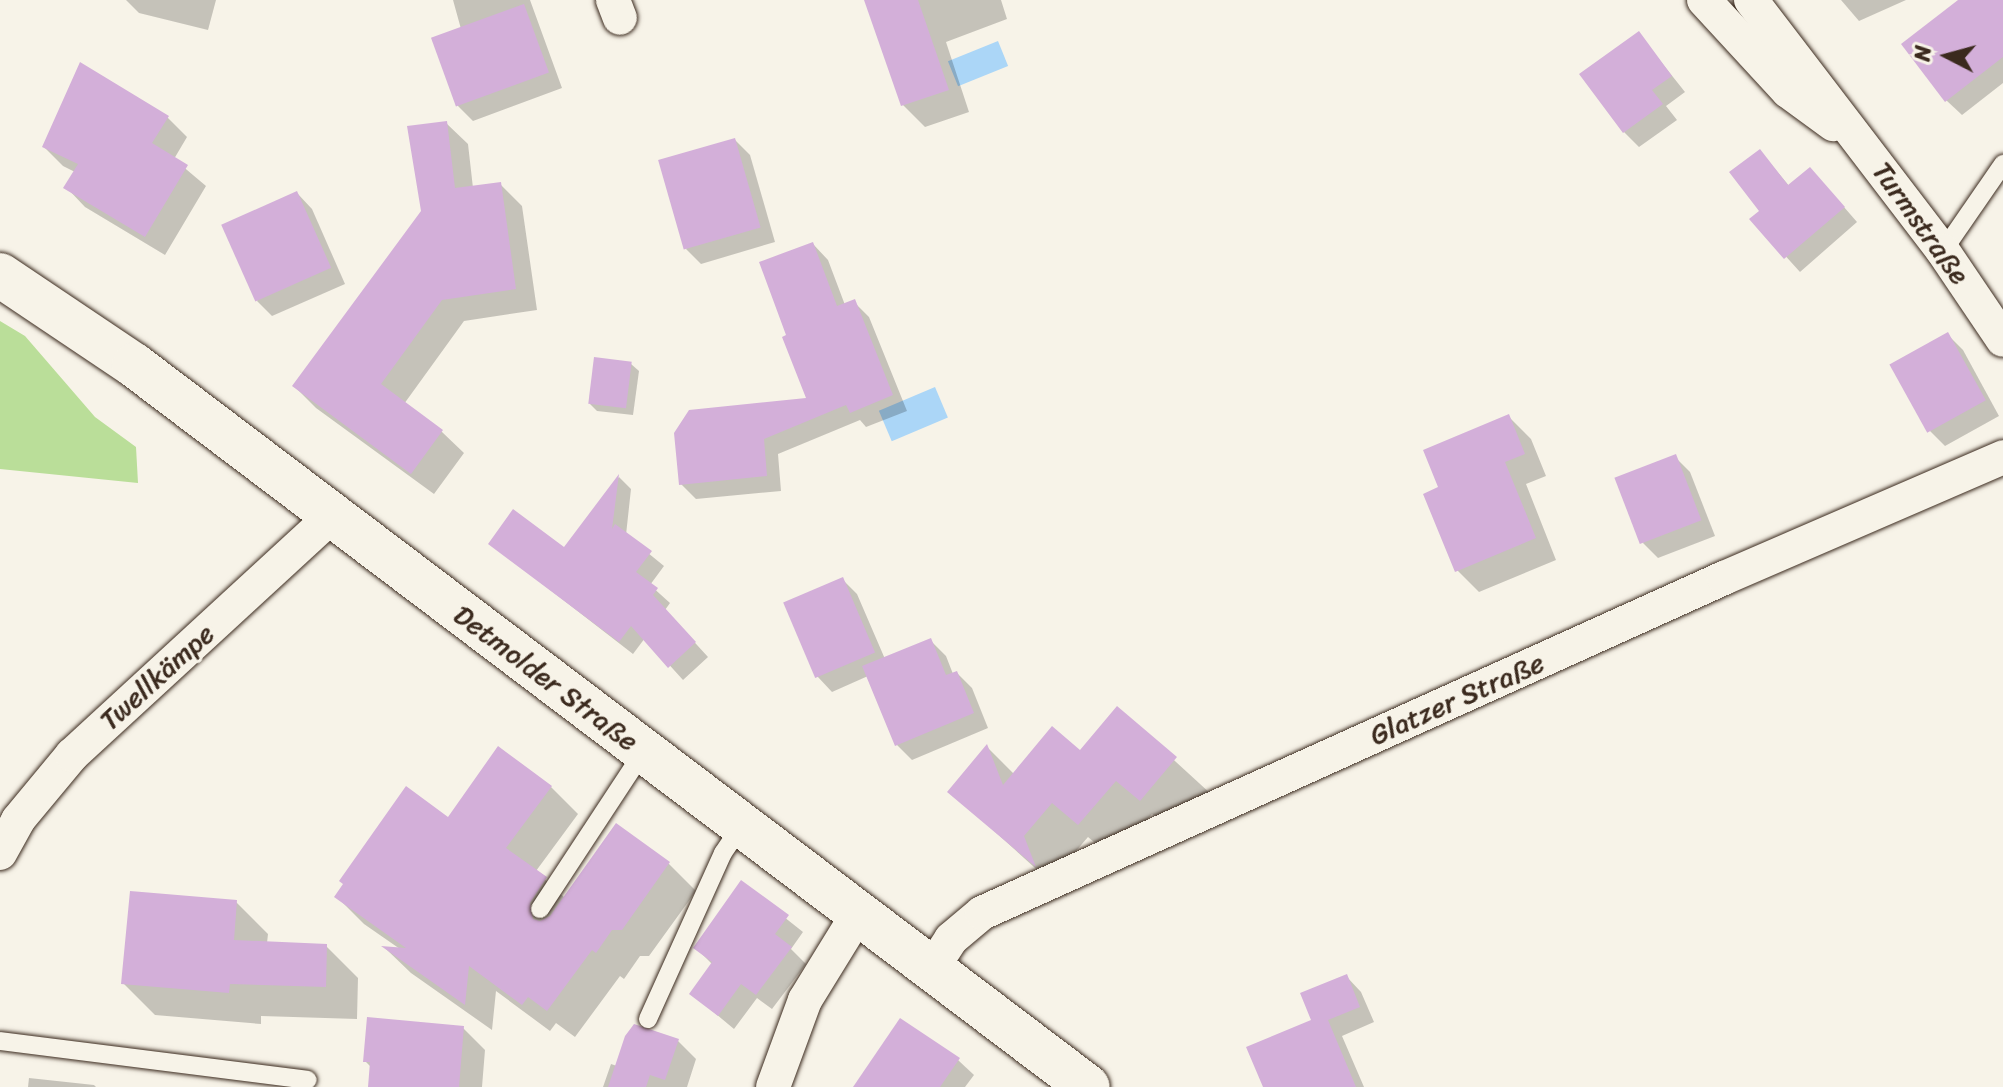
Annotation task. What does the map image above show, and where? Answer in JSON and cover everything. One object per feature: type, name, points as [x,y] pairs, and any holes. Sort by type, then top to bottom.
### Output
[{"type":"main road","name":"Detmolder Straße","points":[[0,275],[134,365],[1088,1087]]},
{"type":"street","name":"Turmstraße","points":[[1704,0],[1788,91],[1865,146]]},
{"type":"street","name":"Turmstraße","points":[[1751,0],[1943,251],[2003,340]]},
{"type":"street","name":"Glatzer Straße","points":[[931,970],[951,939],[982,913],[1724,578],[2003,457]]},
{"type":"street","name":"Twellkämpe","points":[[0,853],[18,820],[72,755],[332,516]]},
{"type":"street","points":[[773,1087],[805,1000],[858,914]]},
{"type":"lane","points":[[1943,251],[2003,164]]},
{"type":"lane","points":[[540,909],[643,752]]},
{"type":"lane","points":[[648,1019],[723,853],[741,826]]},
{"type":"lane","points":[[0,1041],[308,1080]]},
{"type":"green space","points":[[0,321],[25,336],[95,417],[136,447],[138,483],[0,469]]},
{"type":"water","points":[[998,41],[1008,66],[958,86],[948,61]]},
{"type":"water","points":[[935,387],[948,417],[892,441],[879,411]]},
{"type":"building","points":[[864,0],[918,0],[949,90],[901,106]]},
{"type":"building","points":[[1958,0],[2003,0],[2003,57],[1945,102],[1901,44]]},
{"type":"building","points":[[524,4],[549,73],[456,106],[431,38]]},
{"type":"building","points":[[1639,31],[1672,76],[1652,90],[1663,104],[1623,133],[1579,74]]},
{"type":"building","points":[[80,62],[169,116],[152,143],[188,165],[145,237],[63,188],[78,164],[42,147]]},
{"type":"building","points":[[447,121],[455,188],[501,182],[516,289],[442,300],[381,384],[443,430],[411,474],[292,386],[421,211],[407,126]]},
{"type":"building","points":[[735,138],[761,227],[684,249],[658,160]]},
{"type":"building","points":[[1760,149],[1788,185],[1810,167],[1845,207],[1784,259],[1749,219],[1759,211],[1729,172]]},
{"type":"building","points":[[297,191],[331,268],[255,301],[221,225]]},
{"type":"building","points":[[813,242],[837,306],[855,299],[893,395],[850,413],[846,405],[764,439],[767,476],[679,485],[674,433],[689,410],[806,398],[782,337],[786,335],[759,262]]},
{"type":"building","points":[[1948,332],[1986,400],[1927,433],[1889,364]]},
{"type":"building","points":[[594,357],[632,362],[626,408],[588,404]]},
{"type":"building","points":[[1509,414],[1525,454],[1505,462],[1536,538],[1455,572],[1423,494],[1438,487],[1423,450]]},
{"type":"building","points":[[1676,454],[1701,520],[1640,544],[1614,478]]},
{"type":"building","points":[[619,474],[612,529],[615,524],[652,551],[636,572],[658,588],[653,595],[696,642],[668,668],[631,626],[619,642],[488,544],[513,509],[564,547]]},
{"type":"building","points":[[843,577],[875,652],[815,678],[783,602]]},
{"type":"building","points":[[931,638],[946,675],[957,671],[974,713],[895,746],[862,666]]},
{"type":"building","points":[[1117,706],[1177,757],[1140,801],[1116,781],[1078,825],[1052,803],[1024,836],[1036,867],[947,792],[987,744],[1003,785],[1052,726],[1080,750]]},
{"type":"building","points":[[498,746],[552,786],[506,848],[547,877],[530,903],[533,919],[540,921],[550,916],[616,823],[670,862],[622,930],[612,930],[596,953],[592,950],[547,1011],[528,997],[522,1005],[469,966],[465,1005],[381,946],[406,948],[334,897],[343,884],[339,881],[406,786],[448,817]]},
{"type":"building","points":[[741,880],[789,915],[775,934],[792,947],[756,995],[741,984],[718,1016],[689,994],[712,962],[693,948]]},
{"type":"building","points":[[130,891],[237,900],[234,940],[327,944],[326,987],[230,984],[229,993],[121,984]]},
{"type":"building","points":[[1347,974],[1360,1007],[1328,1020],[1356,1087],[1263,1087],[1246,1047],[1311,1020],[1300,993]]},
{"type":"building","points":[[367,1017],[464,1026],[459,1087],[368,1087],[370,1062],[363,1062]]},
{"type":"building","points":[[900,1018],[960,1058],[940,1087],[853,1087]]},
{"type":"building","points":[[634,1024],[679,1039],[665,1080],[650,1075],[646,1087],[608,1087],[625,1036]]}]
